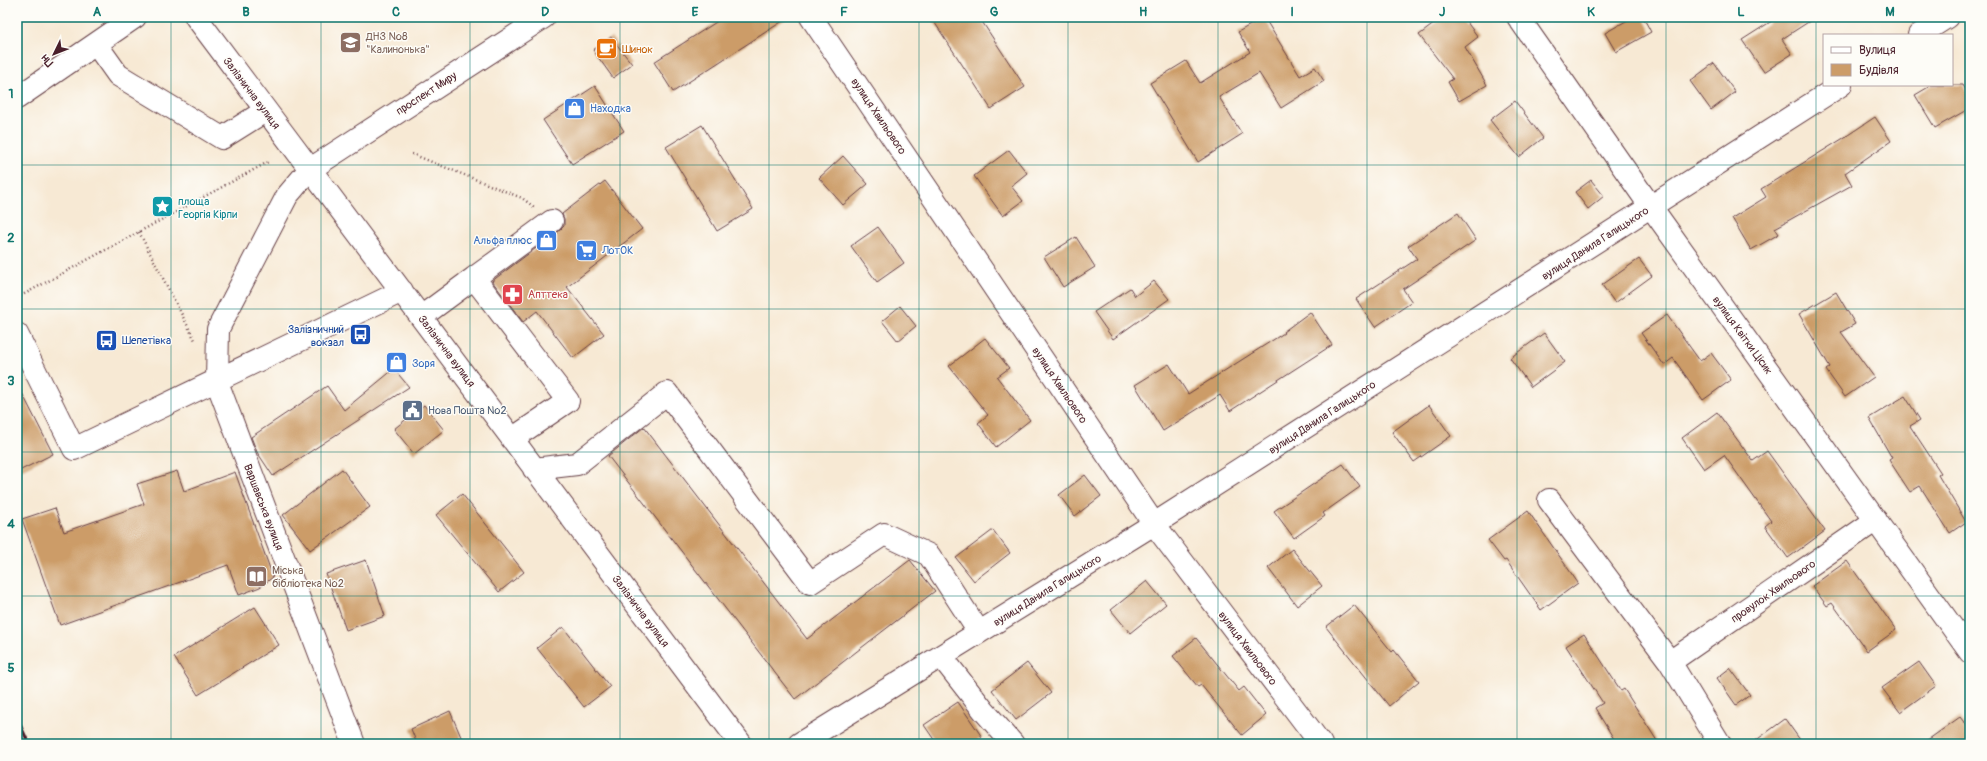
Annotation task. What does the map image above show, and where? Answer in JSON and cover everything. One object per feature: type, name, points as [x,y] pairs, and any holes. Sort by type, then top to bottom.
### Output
[{"type":"street","points":[[17,98],[135,17]]},
{"type":"street","name":"Залізнична вулиця","points":[[196,17],[309,170],[402,291],[512,440],[741,744]]},
{"type":"street","name":"проспект Миру","points":[[217,382],[218,329],[287,196],[309,170],[544,17]]},
{"type":"street","name":"вулиця Хвильового","points":[[811,17],[1154,524],[1321,744]]},
{"type":"street","name":"вулиця Квітки Цісик","points":[[1518,17],[1651,207],[1970,652]]},
{"type":"street","points":[[1920,34],[1946,17]]},
{"type":"street","points":[[96,44],[118,75],[222,138],[265,111]]},
{"type":"street","name":"вулиця Данила Галицького","points":[[799,744],[1154,524],[1839,86]]},
{"type":"street","points":[[421,317],[552,221]]},
{"type":"street","points":[[474,278],[568,401],[512,440]]},
{"type":"street","points":[[17,334],[74,449],[217,382],[402,291]]},
{"type":"street","name":"Варшавська вулиця","points":[[217,382],[354,744]]},
{"type":"street","points":[[534,469],[577,464],[667,393],[810,583],[884,534],[929,555],[979,632]]},
{"type":"street","points":[[1549,500],[1670,662],[1720,744]]},
{"type":"street","name":"провулок Хвильового","points":[[1670,662],[1876,520]]},
{"type":"street","points":[[941,656],[984,711],[1013,744]]},
{"type":"path","points":[[412,154],[522,198],[552,221]]},
{"type":"path","points":[[17,298],[270,161]]},
{"type":"path","points":[[139,232],[195,341]]},
{"type":"building","points":[[724,17],[789,17],[673,92],[654,62]]},
{"type":"building","points":[[931,17],[979,17],[1025,87],[991,109]]},
{"type":"building","points":[[1264,17],[1300,76],[1315,67],[1324,81],[1281,108],[1259,73],[1219,97],[1242,134],[1198,162],[1150,83],[1186,61],[1200,83],[1250,52],[1238,32]]},
{"type":"building","points":[[1443,17],[1463,17],[1478,37],[1465,47],[1487,85],[1459,101],[1448,82],[1453,79],[1419,35]]},
{"type":"building","points":[[1633,17],[1643,17],[1651,32],[1616,52],[1605,33]]},
{"type":"building","points":[[1778,17],[1816,17],[1782,39],[1792,54],[1764,72],[1742,40]]},
{"type":"building","points":[[611,37],[632,64],[613,78],[593,50]]},
{"type":"building","points":[[1714,63],[1735,92],[1711,110],[1690,81]]},
{"type":"building","points":[[1963,85],[1970,97],[1970,108],[1935,128],[1915,95],[1930,86]]},
{"type":"building","points":[[595,86],[624,131],[572,164],[543,120]]},
{"type":"building","points":[[1515,101],[1543,138],[1519,157],[1490,120]]},
{"type":"building","points":[[1875,117],[1891,141],[1845,173],[1852,185],[1775,228],[1779,234],[1751,250],[1732,218],[1766,197],[1761,189]]},
{"type":"building","points":[[702,125],[753,209],[717,231],[666,147]]},
{"type":"building","points":[[1009,150],[1027,173],[1011,186],[1023,201],[1003,216],[974,176]]},
{"type":"building","points":[[843,156],[868,184],[843,205],[819,178]]},
{"type":"building","points":[[1591,180],[1604,196],[1588,209],[1575,192]]},
{"type":"building","points":[[605,181],[642,229],[567,287],[604,334],[573,358],[537,311],[523,322],[492,281],[559,231],[564,226],[562,214]]},
{"type":"building","points":[[1458,213],[1476,240],[1403,289],[1412,302],[1375,327],[1356,299],[1417,259],[1408,246]]},
{"type":"building","points":[[878,227],[904,263],[877,282],[851,246]]},
{"type":"building","points":[[1076,237],[1095,267],[1063,287],[1044,257]]},
{"type":"building","points":[[1639,259],[1652,276],[1615,303],[1602,285]]},
{"type":"building","points":[[1154,281],[1169,299],[1113,339],[1094,312],[1130,288],[1135,296]]},
{"type":"building","points":[[1836,292],[1855,324],[1841,332],[1874,377],[1845,397],[1826,370],[1830,367],[1799,314]]},
{"type":"building","points":[[900,306],[916,326],[898,341],[882,321]]},
{"type":"building","points":[[1310,312],[1332,345],[1230,411],[1220,395],[1163,431],[1135,385],[1169,364],[1188,394],[1284,333],[1283,332]]},
{"type":"building","points":[[1667,315],[1700,361],[1711,353],[1731,380],[1703,400],[1673,358],[1664,365],[1641,333]]},
{"type":"building","points":[[1544,333],[1565,362],[1531,387],[1510,358]]},
{"type":"building","points":[[985,338],[1009,368],[997,377],[1030,420],[996,447],[978,423],[988,415],[949,366]]},
{"type":"building","points":[[394,369],[409,387],[273,476],[257,452],[251,437],[327,386],[344,410]]},
{"type":"building","points":[[17,383],[53,454],[17,472]]},
{"type":"building","points":[[1905,396],[1920,420],[1910,426],[1941,473],[1938,475],[1966,522],[1950,533],[1920,486],[1910,492],[1889,460],[1892,458],[1869,418]]},
{"type":"building","points":[[424,405],[444,430],[414,454],[394,429]]},
{"type":"building","points":[[1429,405],[1451,436],[1414,462],[1392,432]]},
{"type":"building","points":[[1717,412],[1753,461],[1767,451],[1825,531],[1788,558],[1765,526],[1771,521],[1724,455],[1704,469],[1682,438]]},
{"type":"building","points":[[644,427],[807,639],[910,560],[935,591],[795,699],[608,456]]},
{"type":"building","points":[[1343,464],[1360,487],[1323,513],[1325,516],[1294,538],[1274,511]]},
{"type":"building","points":[[342,469],[370,507],[310,550],[283,515]]},
{"type":"building","points":[[177,471],[184,491],[235,472],[273,577],[260,587],[239,595],[228,565],[60,625],[22,519],[55,508],[64,532],[144,504],[137,484]]},
{"type":"building","points":[[1085,475],[1101,496],[1075,516],[1059,495]]},
{"type":"building","points":[[462,494],[524,572],[499,592],[436,515]]},
{"type":"building","points":[[1528,511],[1578,583],[1541,610],[1506,560],[1504,561],[1488,540]]},
{"type":"building","points":[[993,530],[1010,553],[974,581],[956,558]]},
{"type":"building","points":[[1292,549],[1322,586],[1297,606],[1268,568]]},
{"type":"building","points":[[366,560],[385,616],[346,630],[326,574]]},
{"type":"building","points":[[1847,561],[1896,630],[1867,651],[1832,603],[1827,606],[1812,586]]},
{"type":"building","points":[[1147,581],[1166,604],[1130,633],[1111,610]]},
{"type":"building","points":[[1354,605],[1392,652],[1394,650],[1419,681],[1389,706],[1326,627]]},
{"type":"building","points":[[255,607],[279,645],[198,695],[174,657]]},
{"type":"building","points":[[563,627],[610,687],[584,707],[537,648]]},
{"type":"building","points":[[1584,634],[1621,691],[1624,689],[1659,744],[1617,744],[1595,708],[1603,703],[1566,646]]},
{"type":"building","points":[[1196,638],[1239,691],[1244,687],[1266,715],[1242,735],[1201,685],[1198,687],[1173,656]]},
{"type":"building","points":[[1919,662],[1936,686],[1900,712],[1882,688]]},
{"type":"building","points":[[1027,663],[1051,693],[1016,720],[992,690]]},
{"type":"building","points":[[1730,668],[1750,695],[1736,705],[1717,678]]},
{"type":"building","points":[[958,702],[982,737],[971,744],[937,744],[924,725]]},
{"type":"building","points":[[450,711],[464,744],[417,744],[411,729]]},
{"type":"building","points":[[1960,717],[1970,730],[1970,744],[1922,744]]},
{"type":"building","points":[[1785,719],[1803,744],[1751,744]]},
{"type":"railway","points":[[17,718],[29,744]]},
{"type":"place","name":"ДНЗ №8 \"Калинонька\"","points":[[351,42]]},
{"type":"place","name":"Шинок","points":[[607,49]]},
{"type":"place","name":"Находка","points":[[574,108]]},
{"type":"place","name":"площа Георгія Кірпи","points":[[162,207]]},
{"type":"place","name":"Альфа плюс","points":[[547,240]]},
{"type":"place","name":"ЛотОК","points":[[586,250]]},
{"type":"place","name":"Апттека","points":[[513,294]]},
{"type":"place","name":"Залізничний вокзал","points":[[360,335]]},
{"type":"place","name":"Шепетівка","points":[[107,340]]},
{"type":"place","name":"Зоря","points":[[396,363]]},
{"type":"place","name":"Нова Пошта №2","points":[[412,410]]},
{"type":"place","name":"Міська бібліотека №2","points":[[257,576]]}]
